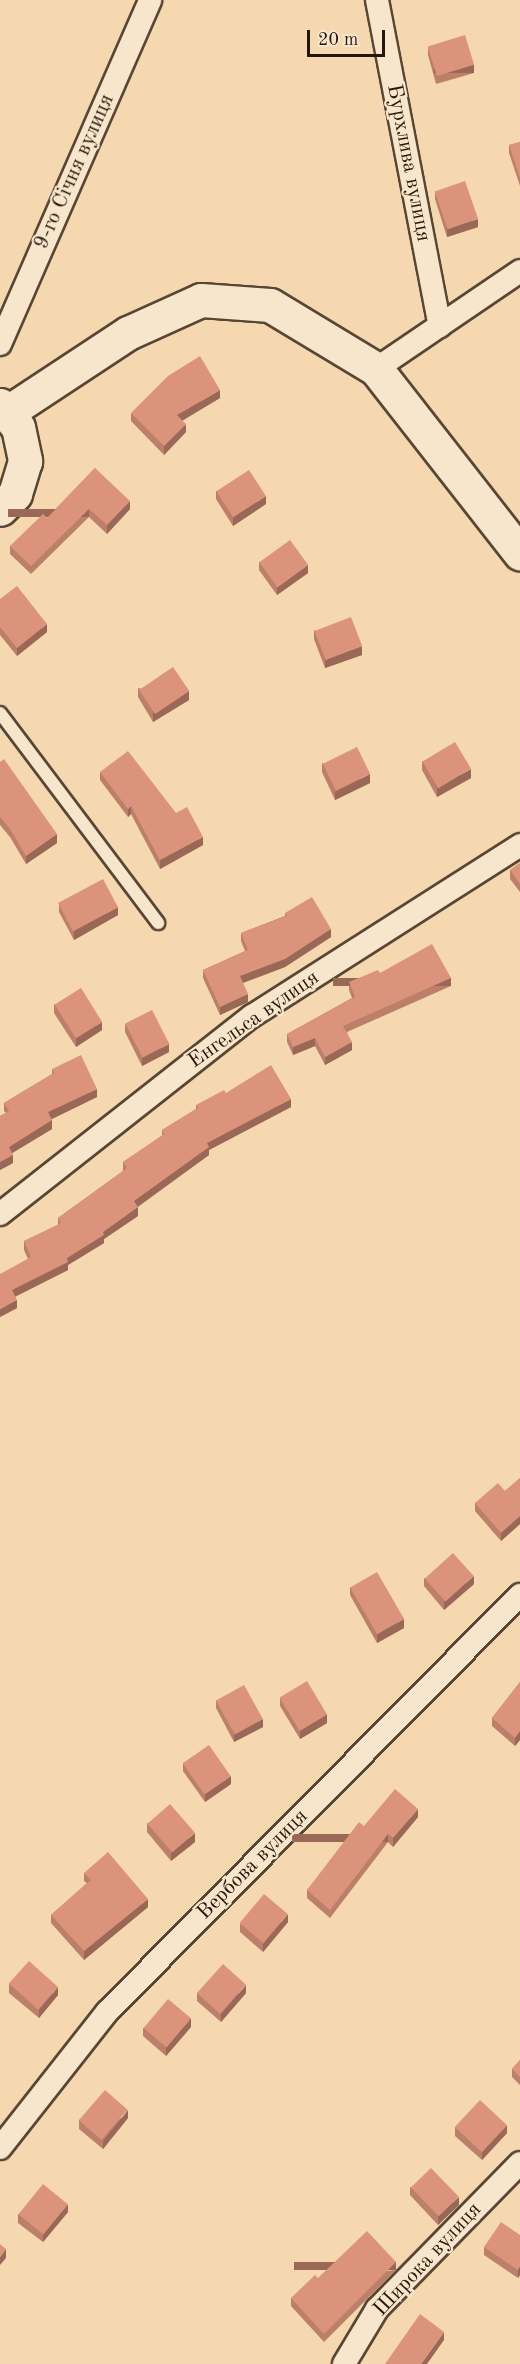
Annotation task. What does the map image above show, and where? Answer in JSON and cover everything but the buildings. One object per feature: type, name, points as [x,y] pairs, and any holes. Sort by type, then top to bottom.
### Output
[{"type":"street","name":"9-го Січня вулиця","points":[[0,344],[150,0]]},
{"type":"street","name":"Бурхлива вулиця","points":[[377,0],[440,326]]},
{"type":"street","points":[[376,369],[520,272]]},
{"type":"street","points":[[0,510],[15,494],[25,461],[24,443],[4,409],[129,333],[201,300],[270,305],[376,369],[520,553]]},
{"type":"street","name":"Енгельса вулиця","points":[[0,1214],[252,1017],[520,845]]},
{"type":"street","name":"Вербова вулиця","points":[[0,2148],[107,2012],[520,1595]]},
{"type":"street","name":"Широка вулиця","points":[[345,2364],[377,2309],[520,2163]]},
{"type":"lane","points":[[0,713],[158,923]]}]
